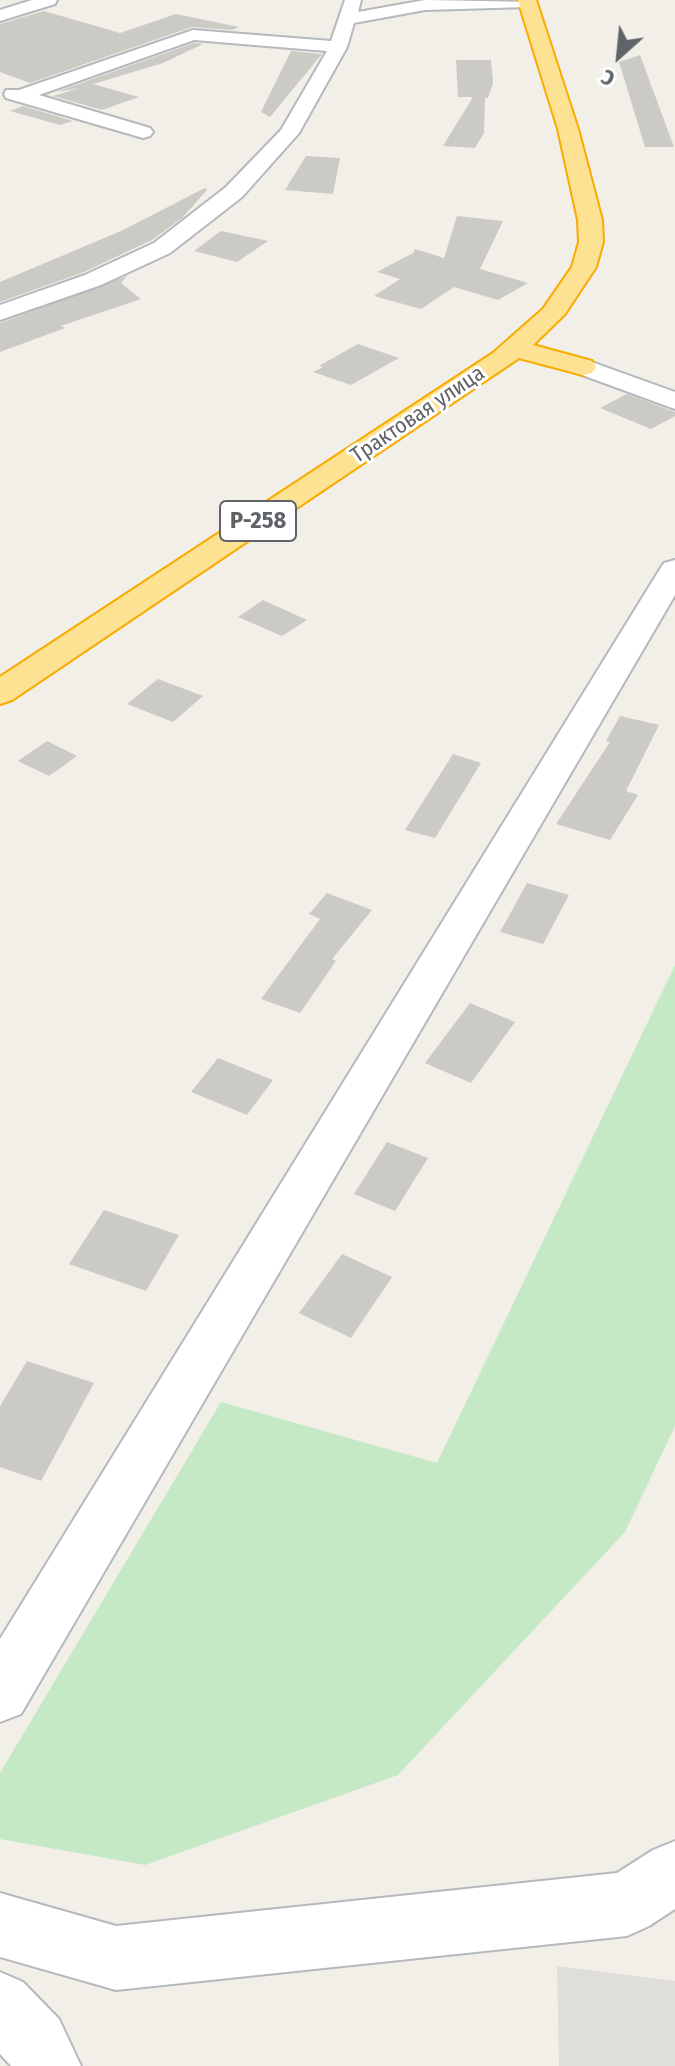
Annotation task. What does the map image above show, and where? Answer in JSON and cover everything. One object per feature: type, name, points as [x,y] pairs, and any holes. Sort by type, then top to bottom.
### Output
[{"type":"highway","name":"Трактовая улица","points":[[0,693],[516,349],[552,314],[584,267],[591,242],[590,220],[568,129],[528,1]]},
{"type":"highway","points":[[516,349],[583,367]]},
{"type":"street","points":[[0,16],[49,0]]},
{"type":"street","points":[[0,313],[93,280],[162,248],[234,192],[289,133],[338,47],[351,5],[528,1]]},
{"type":"street","points":[[10,93],[193,35],[338,47]]},
{"type":"street","points":[[10,93],[143,132]]},
{"type":"street","points":[[583,367],[660,369]]},
{"type":"street","points":[[583,367],[675,401]]},
{"type":"street","points":[[0,1693],[675,569]]},
{"type":"street","points":[[0,1925],[116,1958],[627,1904],[675,1872]]},
{"type":"street","points":[[0,2005],[35,2043],[47,2066]]},
{"type":"shaded area","points":[[557,1966],[675,1981],[675,2066],[559,2066]]},
{"type":"green space","points":[[675,965],[675,1426],[625,1532],[398,1775],[145,1865],[0,1839],[0,1773],[221,1402],[437,1463]]},
{"type":"building","points":[[44,11],[120,33],[176,14],[239,27],[232,30],[192,27],[30,83],[0,72],[0,24]]},
{"type":"building","points":[[194,43],[203,44],[163,63],[93,84],[139,97],[102,110],[53,96],[79,88],[56,92]]},
{"type":"building","points":[[291,51],[322,54],[270,117],[261,112]]},
{"type":"building","points":[[640,55],[674,147],[645,147],[619,62]]},
{"type":"building","points":[[456,60],[491,60],[493,83],[488,98],[485,98],[484,133],[475,148],[443,146],[473,97],[458,97]]},
{"type":"building","points":[[23,106],[73,121],[60,125],[10,111]]},
{"type":"building","points":[[306,156],[340,158],[333,194],[285,190]]},
{"type":"building","points":[[205,188],[207,190],[182,218],[152,240],[84,272],[0,302],[0,282],[121,231]]},
{"type":"building","points":[[457,216],[503,221],[480,269],[528,283],[498,300],[454,287],[421,309],[374,296],[400,279],[377,272],[415,249],[444,258]]},
{"type":"building","points":[[221,231],[268,241],[237,262],[194,251]]},
{"type":"building","points":[[127,276],[121,283],[141,299],[61,326],[65,328],[0,352],[0,323]]},
{"type":"building","points":[[358,344],[399,358],[351,385],[313,372],[323,367],[319,366]]},
{"type":"building","points":[[627,394],[675,412],[675,416],[651,429],[600,408]]},
{"type":"building","points":[[263,600],[307,620],[282,636],[238,617]]},
{"type":"building","points":[[158,679],[203,696],[173,722],[127,704]]},
{"type":"building","points":[[620,716],[659,725],[626,791],[638,795],[610,840],[556,824],[610,742],[606,741]]},
{"type":"building","points":[[47,741],[77,756],[49,776],[18,761]]},
{"type":"building","points":[[453,754],[481,763],[435,838],[405,830]]},
{"type":"building","points":[[527,883],[569,895],[543,944],[500,932]]},
{"type":"building","points":[[327,893],[372,910],[332,959],[336,961],[300,1013],[261,999],[320,919],[309,914]]},
{"type":"building","points":[[470,1003],[515,1022],[471,1083],[425,1063]]},
{"type":"building","points":[[218,1058],[273,1080],[247,1115],[191,1092]]},
{"type":"building","points":[[387,1142],[428,1158],[395,1211],[354,1194]]},
{"type":"building","points":[[104,1210],[179,1235],[146,1291],[69,1264]]},
{"type":"building","points":[[342,1254],[392,1277],[351,1338],[299,1313]]},
{"type":"building","points":[[27,1361],[94,1383],[41,1481],[0,1467],[0,1406]]}]
